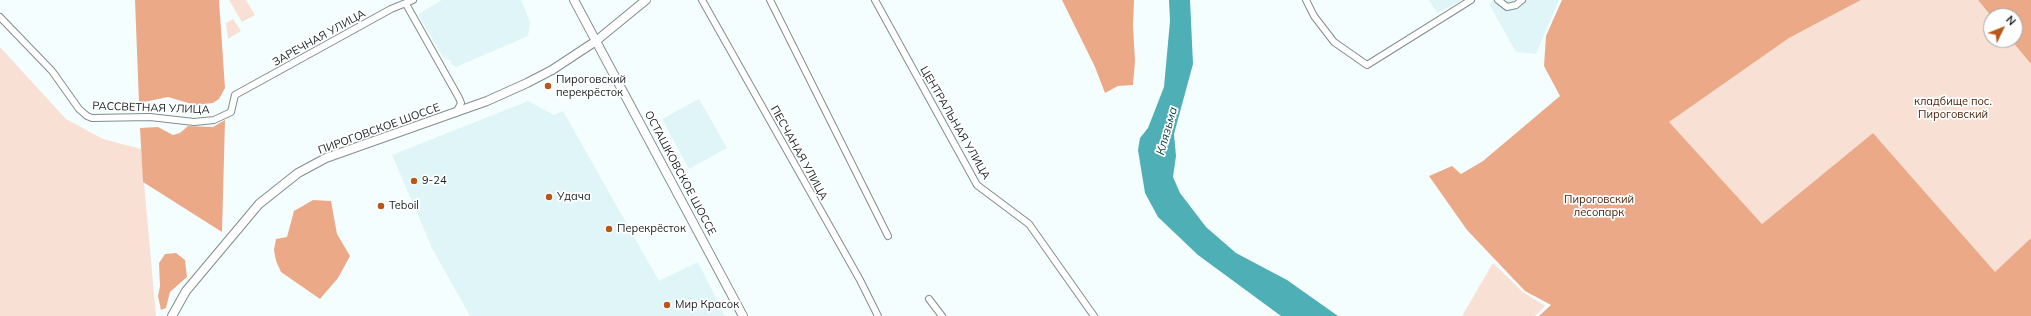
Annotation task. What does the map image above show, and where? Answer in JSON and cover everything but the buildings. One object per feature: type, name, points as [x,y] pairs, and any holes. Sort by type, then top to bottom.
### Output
[{"type":"main road","name":"ОСТАШКОВСКОЕ ШОССЕ","points":[[574,0],[743,316]]},
{"type":"main road","name":"ПИРОГОВСКОЕ ШОССЕ","points":[[172,316],[186,291],[230,237],[259,204],[285,182],[326,158],[472,107],[536,79],[596,41],[646,0]]},
{"type":"street","name":"ЗАРЕЧНАЯ УЛИЦА","points":[[235,95],[391,9],[413,0]]},
{"type":"street","name":"ПЕСЧАНАЯ УЛИЦА","points":[[702,0],[860,280],[878,316]]},
{"type":"street","points":[[770,0],[888,236]]},
{"type":"street","name":"ЦЕНТРАЛЬНАЯ УЛИЦА","points":[[875,0],[977,185],[1028,224],[1094,316]]},
{"type":"street","points":[[1306,0],[1314,16],[1334,42],[1366,65],[1471,0]]},
{"type":"street","points":[[1498,0],[1507,7],[1516,5],[1522,0]]},
{"type":"street","points":[[406,4],[459,98],[461,103],[456,113]]},
{"type":"street","name":"РАССВЕТНАЯ УЛИЦА","points":[[0,17],[52,71],[79,109],[92,118],[131,116],[194,122],[214,120],[231,112],[235,95]]},
{"type":"street","points":[[459,98],[472,107]]},
{"type":"street","points":[[929,299],[942,316]]},
{"type":"shaded area","points":[[442,0],[521,0],[530,22],[528,36],[456,67],[450,63],[451,61],[443,57],[418,14]]},
{"type":"shaded area","points":[[1429,0],[1462,0],[1437,13]]},
{"type":"shaded area","points":[[1494,0],[1559,0],[1536,54],[1516,52],[1489,4]]},
{"type":"shaded area","points":[[699,99],[727,148],[689,169],[662,119]]},
{"type":"shaded area","name":"Удача","points":[[528,101],[554,115],[563,111],[659,281],[698,262],[725,316],[470,316],[432,248],[392,155]]},
{"type":"green space","points":[[135,0],[219,0],[225,88],[219,99],[213,103],[195,105],[168,97],[139,103]]},
{"type":"green space","points":[[229,0],[246,0],[255,15],[242,22]]},
{"type":"green space","points":[[1062,0],[1134,0],[1133,26],[1135,61],[1133,85],[1118,86],[1105,93],[1095,67]]},
{"type":"green space","name":"Пироговский лесопарк","points":[[1562,0],[1861,0],[1789,38],[1669,122],[1762,224],[1873,133],[1995,272],[2031,238],[2031,316],[1539,316],[1551,305],[1525,291],[1467,230],[1429,176],[1452,166],[1461,174],[1483,161],[1560,96],[1544,66],[1546,36]]},
{"type":"green space","name":"кладбище пос. Пироговский","points":[[1861,0],[1978,0],[1984,8],[1983,8],[1983,48],[2018,48],[2031,64],[2031,238],[1995,273],[1873,133],[1762,224],[1668,122],[1789,38]]},
{"type":"green space","points":[[1978,0],[2031,0],[2031,64],[2018,48],[2023,48],[2023,8],[1984,8]]},
{"type":"green space","points":[[233,19],[241,31],[228,39],[226,23]]},
{"type":"green space","points":[[0,47],[66,119],[103,139],[141,149],[156,316],[0,316]]},
{"type":"green space","points":[[225,120],[222,232],[143,182],[140,128],[158,127],[173,135],[180,133],[188,126],[213,127]]},
{"type":"green space","points":[[313,200],[331,201],[337,234],[350,256],[338,278],[320,299],[281,272],[276,261],[274,250],[276,239],[287,237],[294,211]]},
{"type":"green space","points":[[176,253],[185,260],[187,277],[170,292],[166,308],[161,310],[158,296],[160,286],[159,263],[165,254]]},
{"type":"green space","points":[[1493,263],[1523,292],[1545,306],[1535,316],[1462,316]]},
{"type":"water","name":"Клязьма","points":[[1169,0],[1190,0],[1193,64],[1174,134],[1176,156],[1173,177],[1180,193],[1206,227],[1236,253],[1287,280],[1338,316],[1281,316],[1198,255],[1158,217],[1145,193],[1138,150],[1140,138],[1148,128],[1164,87],[1170,21]]},
{"type":"place","name":"Пироговский перекрёсток","points":[[548,86]]},
{"type":"place","name":"9-24","points":[[414,181]]},
{"type":"place","name":"Удача","points":[[549,197]]},
{"type":"place","name":"Teboil","points":[[381,206]]},
{"type":"place","name":"Перекрёсток","points":[[609,229]]},
{"type":"place","name":"Мир Красок","points":[[667,305]]}]
